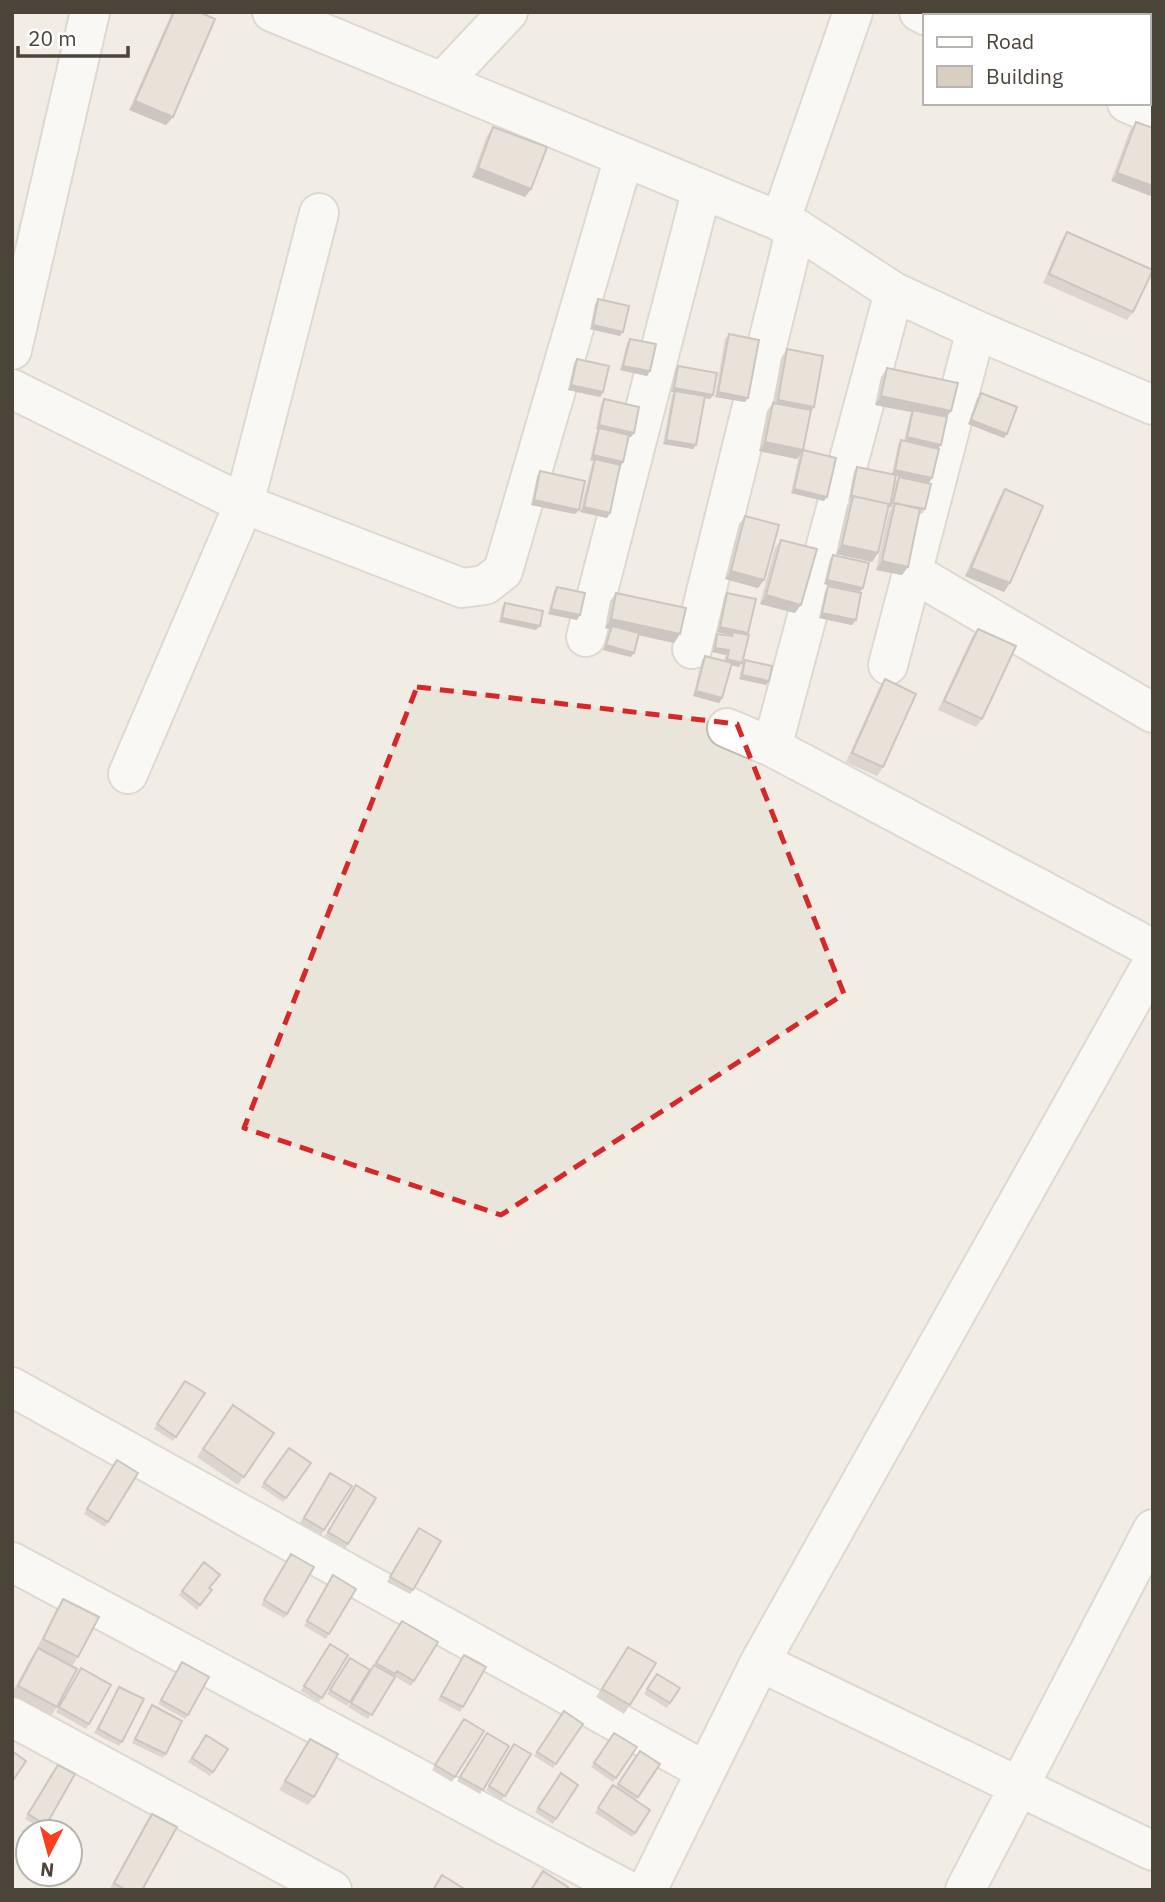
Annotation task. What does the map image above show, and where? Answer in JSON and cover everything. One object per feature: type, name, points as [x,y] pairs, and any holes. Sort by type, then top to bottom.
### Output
[{"type":"street","points":[[12,350],[90,12]]},
{"type":"street","points":[[272,12],[788,225],[894,292],[1153,405]]},
{"type":"street","points":[[443,82],[508,12]]},
{"type":"street","points":[[692,649],[788,225],[853,12]]},
{"type":"street","points":[[1133,105],[1153,114]]},
{"type":"street","points":[[12,389],[244,504],[462,588],[485,585],[503,571],[624,157]]},
{"type":"street","points":[[586,638],[702,190]]},
{"type":"street","points":[[128,774],[244,504],[319,213]]},
{"type":"street","points":[[772,747],[894,292]]},
{"type":"street","points":[[888,665],[976,330]]},
{"type":"street","points":[[912,572],[1153,713]]},
{"type":"street","points":[[727,728],[772,747],[1153,949]]},
{"type":"street","points":[[647,1890],[760,1662],[1153,962]]},
{"type":"street","points":[[12,1387],[705,1771]]},
{"type":"street","points":[[965,1890],[1153,1529]]},
{"type":"street","points":[[12,1562],[627,1890]]},
{"type":"street","points":[[760,1662],[1153,1851]]},
{"type":"street","points":[[12,1717],[332,1890]]},
{"type":"highlighted area","points":[[417,687],[737,724],[844,994],[501,1215],[244,1128]]},
{"type":"shaded area","points":[[12,12],[1153,12],[1153,1890],[12,1890]]},
{"type":"building","points":[[174,12],[199,12],[215,19],[173,117],[135,101]]},
{"type":"building","points":[[1136,122],[1153,128],[1153,186],[1117,173]]},
{"type":"building","points":[[493,127],[547,147],[531,189],[478,168]]},
{"type":"building","points":[[1067,232],[1153,270],[1133,312],[1049,274]]},
{"type":"building","points":[[598,299],[629,306],[623,332],[593,325]]},
{"type":"building","points":[[729,334],[759,340],[748,398],[718,392]]},
{"type":"building","points":[[630,339],[656,344],[650,371],[623,366]]},
{"type":"building","points":[[787,349],[823,356],[814,407],[778,400]]},
{"type":"building","points":[[577,359],[609,366],[603,392],[571,385]]},
{"type":"building","points":[[678,366],[717,373],[713,395],[674,388]]},
{"type":"building","points":[[887,368],[958,383],[951,411],[881,396]]},
{"type":"building","points":[[675,391],[705,396],[696,445],[666,440]]},
{"type":"building","points":[[981,393],[1017,407],[1007,434],[971,420]]},
{"type":"building","points":[[604,399],[639,407],[634,433],[599,425]]},
{"type":"building","points":[[773,403],[811,410],[803,450],[765,442]]},
{"type":"building","points":[[913,410],[947,417],[941,445],[907,437]]},
{"type":"building","points":[[599,428],[629,435],[623,462],[593,455]]},
{"type":"building","points":[[901,440],[939,449],[932,478],[895,470]]},
{"type":"building","points":[[803,450],[836,458],[827,497],[794,489]]},
{"type":"building","points":[[595,459],[620,465],[610,513],[584,507]]},
{"type":"building","points":[[857,467],[896,475],[890,506],[851,497]]},
{"type":"building","points":[[540,471],[585,481],[579,510],[534,500]]},
{"type":"building","points":[[899,477],[931,484],[925,509],[893,503]]},
{"type":"building","points":[[1005,489],[1043,506],[1010,583],[971,568]]},
{"type":"building","points":[[853,496],[889,504],[878,553],[842,545]]},
{"type":"building","points":[[895,503],[920,509],[908,567],[882,561]]},
{"type":"building","points":[[745,516],[779,525],[764,580],[731,571]]},
{"type":"building","points":[[781,540],[817,549],[801,605],[766,595]]},
{"type":"building","points":[[833,555],[869,563],[863,588],[827,580]]},
{"type":"building","points":[[828,586],[861,593],[856,620],[822,613]]},
{"type":"building","points":[[557,587],[585,593],[580,615],[551,609]]},
{"type":"building","points":[[616,593],[686,608],[680,634],[611,619]]},
{"type":"building","points":[[727,593],[756,599],[748,633],[720,627]]},
{"type":"building","points":[[505,603],[543,611],[540,626],[502,618]]},
{"type":"building","points":[[612,626],[639,633],[634,653],[606,645]]},
{"type":"building","points":[[978,629],[1016,646],[982,719],[944,701]]},
{"type":"building","points":[[733,632],[749,635],[742,663],[727,659],[729,650],[715,648],[717,634],[732,636]]},
{"type":"building","points":[[705,656],[732,663],[722,698],[696,691]]},
{"type":"building","points":[[745,660],[772,666],[769,681],[742,675]]},
{"type":"building","points":[[885,679],[916,694],[883,767],[852,753]]},
{"type":"building","points":[[185,1381],[205,1393],[176,1437],[157,1424]]},
{"type":"building","points":[[233,1405],[274,1433],[244,1477],[203,1449]]},
{"type":"building","points":[[289,1448],[311,1463],[286,1498],[264,1483]]},
{"type":"building","points":[[117,1460],[138,1473],[108,1522],[87,1509]]},
{"type":"building","points":[[330,1473],[352,1486],[324,1530],[304,1518]]},
{"type":"building","points":[[356,1485],[376,1498],[348,1544],[328,1532]]},
{"type":"building","points":[[419,1528],[441,1541],[413,1590],[390,1577]]},
{"type":"building","points":[[291,1554],[314,1567],[287,1614],[264,1600]]},
{"type":"building","points":[[204,1562],[220,1575],[200,1605],[182,1591]]},
{"type":"building","points":[[333,1575],[356,1589],[329,1634],[307,1621]]},
{"type":"building","points":[[63,1599],[99,1617],[78,1657],[43,1639]]},
{"type":"building","points":[[402,1621],[438,1642],[414,1681],[376,1663]]},
{"type":"building","points":[[330,1644],[348,1655],[322,1698],[304,1686]]},
{"type":"building","points":[[628,1647],[656,1663],[630,1705],[602,1689]]},
{"type":"building","points":[[38,1648],[77,1669],[57,1707],[18,1686]]},
{"type":"building","points":[[464,1655],[486,1667],[463,1707],[441,1696]]},
{"type":"building","points":[[350,1658],[370,1670],[350,1702],[330,1690]]},
{"type":"building","points":[[182,1662],[209,1677],[188,1715],[161,1700]]},
{"type":"building","points":[[374,1665],[395,1677],[372,1715],[351,1703]]},
{"type":"building","points":[[81,1668],[111,1685],[89,1724],[59,1707]]},
{"type":"building","points":[[657,1674],[680,1688],[670,1703],[647,1689]]},
{"type":"building","points":[[119,1687],[144,1699],[122,1742],[98,1729]]},
{"type":"building","points":[[152,1705],[182,1721],[166,1754],[135,1739]]},
{"type":"building","points":[[564,1711],[583,1724],[556,1764],[537,1752]]},
{"type":"building","points":[[464,1719],[484,1731],[455,1777],[435,1765]]},
{"type":"building","points":[[487,1733],[509,1746],[483,1790],[460,1777]]},
{"type":"building","points":[[614,1733],[637,1747],[616,1778],[594,1763]]},
{"type":"building","points":[[206,1735],[228,1749],[213,1772],[192,1758]]},
{"type":"building","points":[[310,1739],[338,1754],[314,1797],[285,1781]]},
{"type":"building","points":[[514,1744],[531,1754],[505,1796],[489,1786]]},
{"type":"building","points":[[12,1751],[26,1761],[12,1782]]},
{"type":"building","points":[[640,1751],[660,1764],[638,1797],[618,1784]]},
{"type":"building","points":[[58,1765],[75,1774],[50,1818],[35,1818],[28,1814]]},
{"type":"building","points":[[561,1773],[578,1785],[556,1819],[538,1808]]},
{"type":"building","points":[[613,1785],[650,1810],[635,1833],[598,1808]]},
{"type":"building","points":[[152,1814],[177,1827],[142,1890],[126,1890],[114,1883]]},
{"type":"building","points":[[543,1871],[568,1887],[566,1890],[531,1890]]},
{"type":"building","points":[[442,1875],[463,1888],[462,1890],[433,1890]]}]
